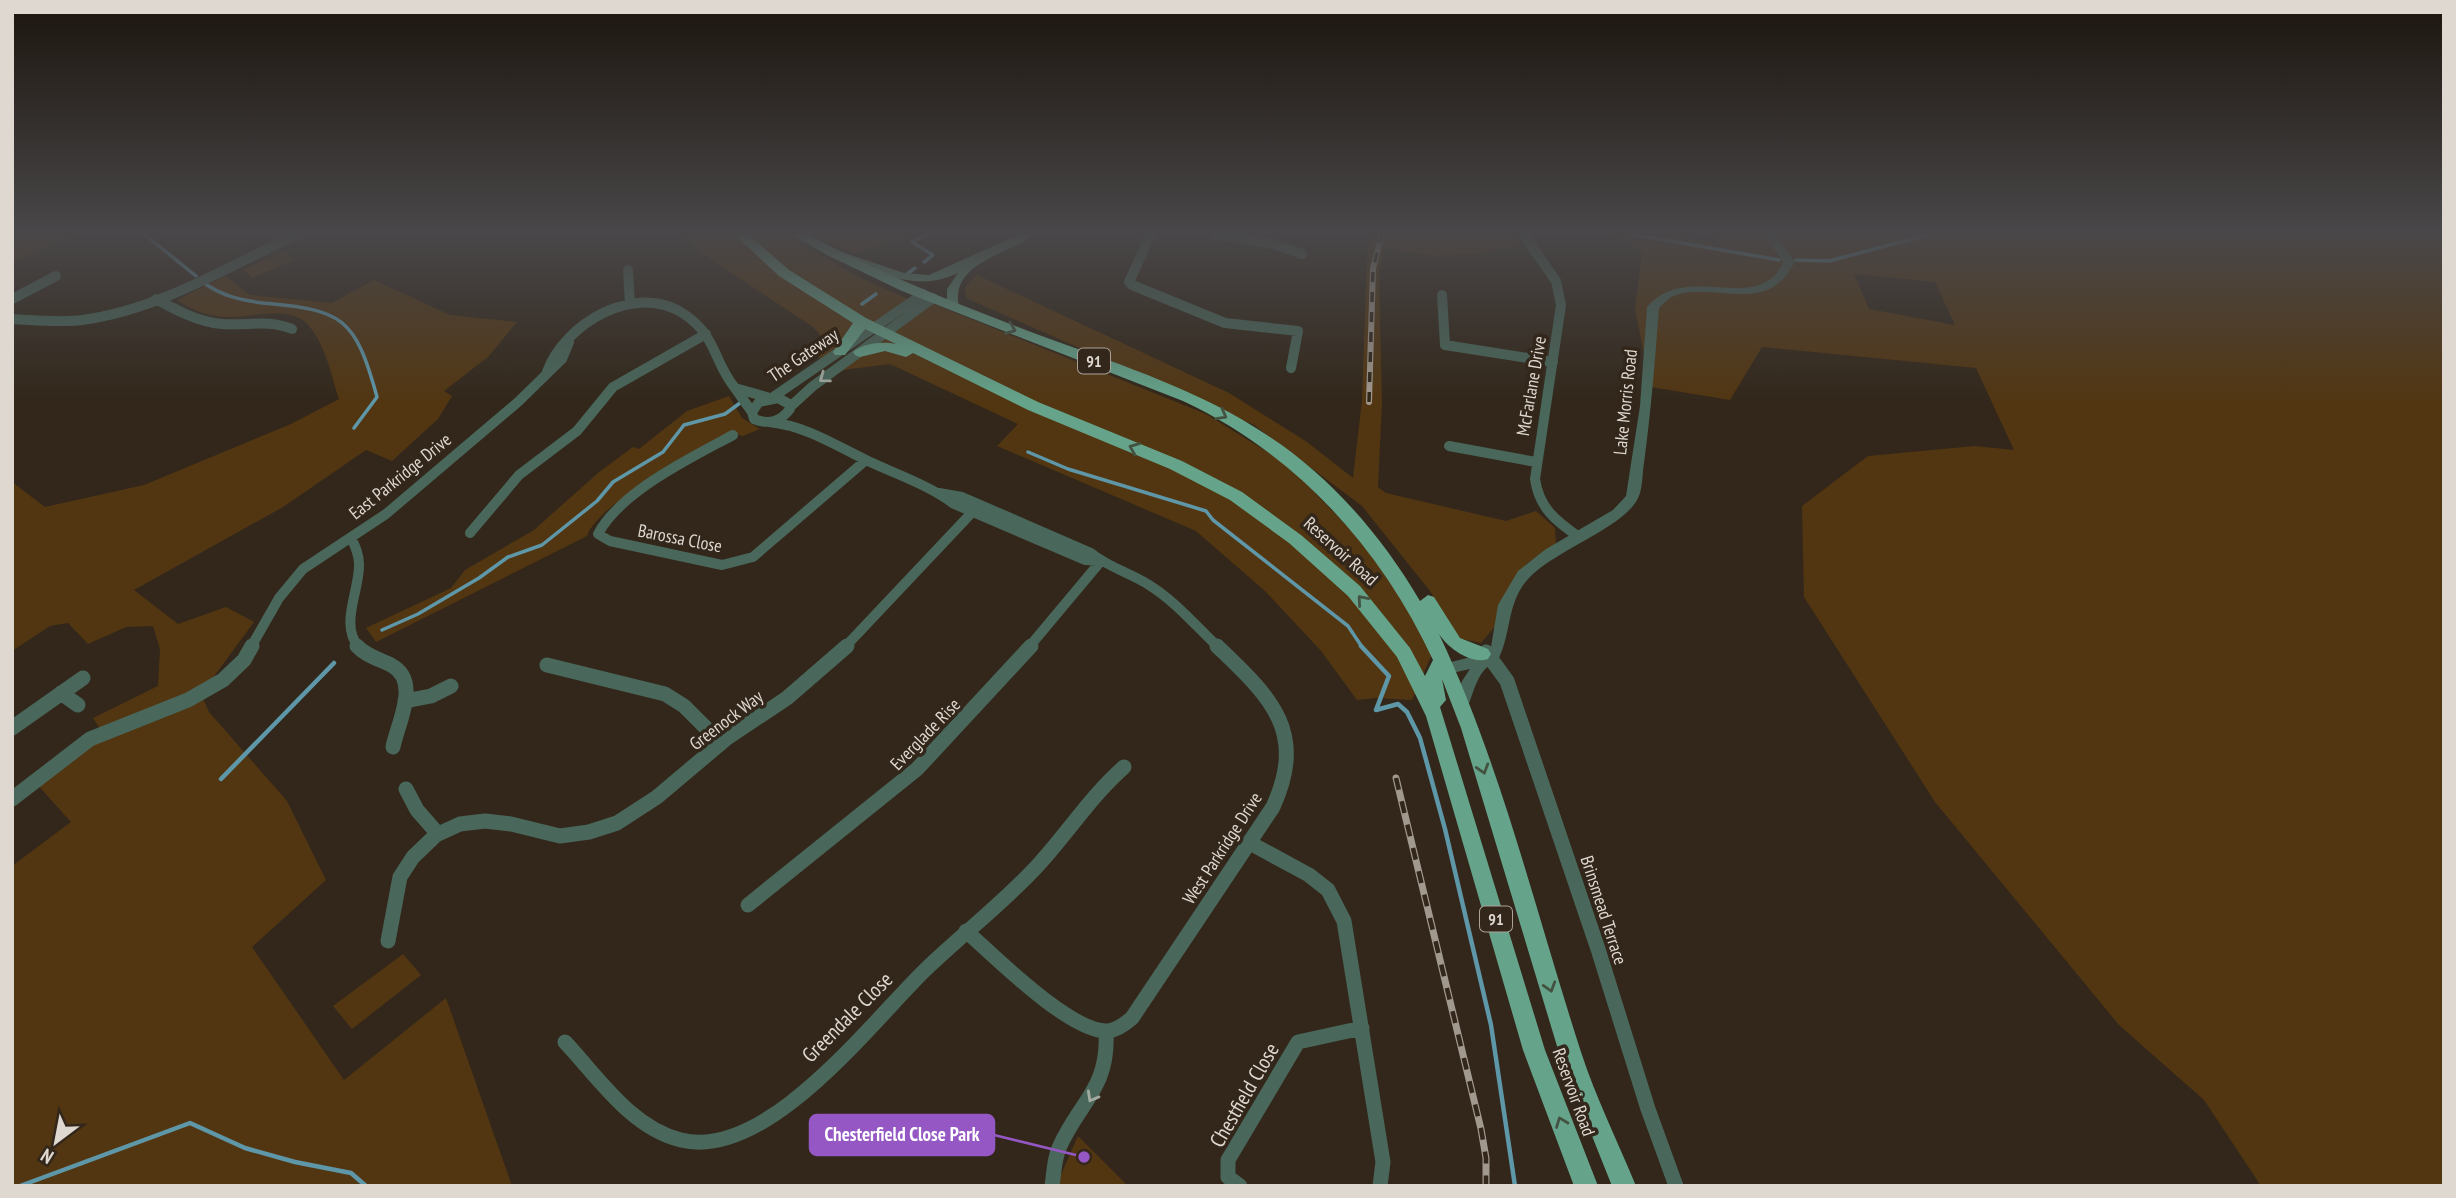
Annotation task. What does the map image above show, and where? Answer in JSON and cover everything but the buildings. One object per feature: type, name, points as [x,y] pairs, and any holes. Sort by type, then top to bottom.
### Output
[{"type":"main road","name":"Reservoir Road","points":[[812,290],[873,327],[1006,393],[1176,465],[1245,502],[1329,567],[1354,591],[1404,653],[1435,716],[1534,1050],[1586,1186]]},
{"type":"main road","name":"Reservoir Road","points":[[915,290],[1195,401],[1269,444],[1307,473],[1363,530],[1412,597],[1462,704],[1571,1056],[1624,1186]]},
{"type":"main road","points":[[953,306],[951,300],[954,290]]},
{"type":"main road","points":[[840,352],[857,331],[873,327]]},
{"type":"main road","points":[[860,352],[873,347],[895,348],[973,385],[1006,393]]},
{"type":"main road","points":[[1307,473],[1348,502],[1371,525],[1422,591],[1448,636],[1463,648],[1486,657]]},
{"type":"main road","points":[[1404,653],[1443,666],[1431,685],[1469,793],[1481,841],[1490,897]]},
{"type":"street","points":[[12,299],[29,290]]},
{"type":"street","points":[[12,319],[83,320],[119,312],[176,290]]},
{"type":"street","points":[[629,290],[630,304]]},
{"type":"street","points":[[1148,290],[1225,323],[1298,331],[1292,368]]},
{"type":"street","name":"McFarlane Drive","points":[[1558,290],[1561,314],[1536,462],[1536,494],[1556,521],[1579,537]]},
{"type":"street","name":"Lake Morris Road","points":[[1462,704],[1469,681],[1486,657],[1498,647],[1508,598],[1523,575],[1551,553],[1618,513],[1632,498],[1646,406],[1653,307],[1658,300],[1679,292],[1720,290]]},
{"type":"street","points":[[1442,295],[1445,345],[1553,362]]},
{"type":"street","name":"The Gateway","points":[[769,422],[780,419],[806,392],[860,352],[873,327],[928,296]]},
{"type":"street","points":[[156,299],[211,322],[227,324],[267,320],[292,328]]},
{"type":"street","name":"East Parkridge Drive","points":[[12,799],[90,739],[188,700],[223,680],[244,660],[291,582],[315,559],[386,514],[519,402],[562,359],[569,342],[593,318],[612,308],[658,303],[676,308],[706,334],[715,347],[722,372],[746,400],[752,412]]},
{"type":"street","points":[[470,533],[519,475],[577,431],[613,387],[706,334]]},
{"type":"street","name":"The Gateway","points":[[752,412],[760,401],[771,398],[840,352]]},
{"type":"street","points":[[735,388],[771,398]]},
{"type":"street","name":"West Parkridge Drive","points":[[771,398],[787,401],[790,408],[813,432]]},
{"type":"street","name":"West Parkridge Drive","points":[[752,412],[758,421],[788,424],[813,432],[866,460],[1085,560],[1101,561],[1131,575],[1168,598],[1264,692],[1275,707],[1286,740],[1287,772],[1273,807],[1135,1014],[1117,1030],[1106,1032]]},
{"type":"street","name":"Barossa Close","points":[[733,435],[707,443],[649,485],[606,519],[598,534],[610,541],[732,565],[752,557],[866,460]]},
{"type":"street","points":[[1450,446],[1536,462]]},
{"type":"street","name":"Greenock Way","points":[[388,941],[398,883],[403,870],[438,834],[470,821],[486,819],[501,820],[559,836],[603,829],[629,816],[698,765],[721,743],[774,708],[818,671],[976,508]]},
{"type":"street","points":[[351,537],[361,557],[351,634],[357,648],[404,676],[405,701],[393,747]]},
{"type":"street","name":"Everglade Rise","points":[[748,905],[917,769],[1045,630],[1101,561]]},
{"type":"street","points":[[1443,666],[1486,657]]},
{"type":"street","name":"Brinsmead Terrace","points":[[1486,657],[1507,681],[1598,949],[1648,1109],[1676,1186]]},
{"type":"street","points":[[547,665],[665,694],[684,706],[721,743]]},
{"type":"street","points":[[12,728],[83,678]]},
{"type":"street","points":[[405,701],[431,696],[451,686]]},
{"type":"street","points":[[61,693],[78,705]]},
{"type":"street","name":"Greendale Close","points":[[565,1042],[649,1127],[681,1140],[702,1141],[738,1135],[757,1126],[793,1099],[1039,864],[1102,786],[1124,767]]},
{"type":"street","points":[[406,789],[417,810],[438,834]]},
{"type":"street","points":[[1250,843],[1309,875],[1328,890],[1344,921],[1383,1162],[1380,1186]]},
{"type":"street","points":[[966,931],[1073,1020],[1094,1031],[1106,1032],[1107,1061],[1101,1081],[1083,1114],[1059,1145],[1052,1186]]},
{"type":"street","name":"Chestfield Close","points":[[1240,1186],[1228,1177],[1228,1160],[1298,1042],[1362,1028]]},
{"type":"shaded area","points":[[197,290],[243,290],[250,295],[332,303],[356,290],[396,290],[450,315],[517,322],[488,357],[444,391],[452,396],[438,419],[392,461],[366,450],[283,507],[134,590],[178,624],[226,607],[254,622],[201,694],[209,712],[287,801],[326,880],[252,947],[344,1080],[446,998],[512,1186],[12,1186],[12,866],[71,822],[34,781],[102,732],[93,718],[158,686],[160,649],[153,626],[126,627],[88,644],[68,623],[50,626],[12,651],[12,482],[45,507],[144,485],[291,424],[339,399],[327,359],[318,340],[300,318],[281,313],[233,317],[211,315],[177,300]]},
{"type":"shaded area","points":[[757,290],[887,290],[908,299],[824,360],[815,356],[825,340],[813,327]]},
{"type":"shaded area","points":[[965,290],[1009,290],[1229,393],[1307,442],[1353,478],[1362,400],[1366,290],[1379,290],[1382,403],[1378,487],[1386,493],[1506,521],[1536,511],[1555,528],[1556,545],[1526,564],[1505,599],[1498,623],[1481,643],[1458,638],[1430,591],[1362,506],[1254,425],[966,298]]},
{"type":"shaded area","points":[[1637,290],[1861,290],[1869,309],[1955,325],[1939,290],[2444,290],[2444,1186],[2261,1186],[2204,1100],[2119,1025],[1935,802],[1804,597],[1802,506],[1868,456],[1975,446],[2014,450],[1976,368],[1762,347],[1730,400],[1651,387],[1635,310]]},
{"type":"shaded area","points":[[931,303],[1206,414],[1287,464],[1378,558],[1432,654],[1412,700],[1357,700],[1321,651],[1265,591],[1196,531],[997,446],[1018,424],[890,364],[842,370]]},
{"type":"shaded area","points":[[729,396],[742,418],[760,429],[743,436],[731,432],[674,464],[609,509],[587,536],[376,642],[366,628],[451,588],[465,570],[534,530],[598,473],[633,447],[639,449],[687,411]]},
{"type":"shaded area","points":[[403,954],[421,975],[352,1029],[333,1006]]},
{"type":"shaded area","points":[[1078,1136],[1128,1186],[1056,1186]]},
{"type":"waterway","points":[[215,290],[255,302],[311,309],[342,323],[361,350],[377,397],[354,428]]},
{"type":"waterway","points":[[862,304],[876,294]]},
{"type":"waterway","points":[[382,630],[418,614],[479,578],[508,557],[542,545],[597,501],[613,482],[663,452],[684,425],[725,414],[740,403]]},
{"type":"waterway","points":[[1028,452],[1068,469],[1206,511],[1213,520],[1348,626],[1362,647]]},
{"type":"waterway","points":[[1361,646],[1389,676],[1376,710],[1398,704],[1407,712],[1420,738],[1445,829],[1491,1025],[1515,1186]]},
{"type":"waterway","points":[[221,779],[334,663]]},
{"type":"waterway","points":[[20,1186],[190,1123],[245,1148],[295,1162],[351,1173],[366,1186]]},
{"type":"railway","points":[[1369,402],[1372,290]]},
{"type":"railway","points":[[1396,778],[1481,1129],[1486,1158],[1486,1186]]},
{"type":"place","name":"Chesterfield Close Park","points":[[1084,1157]]}]
